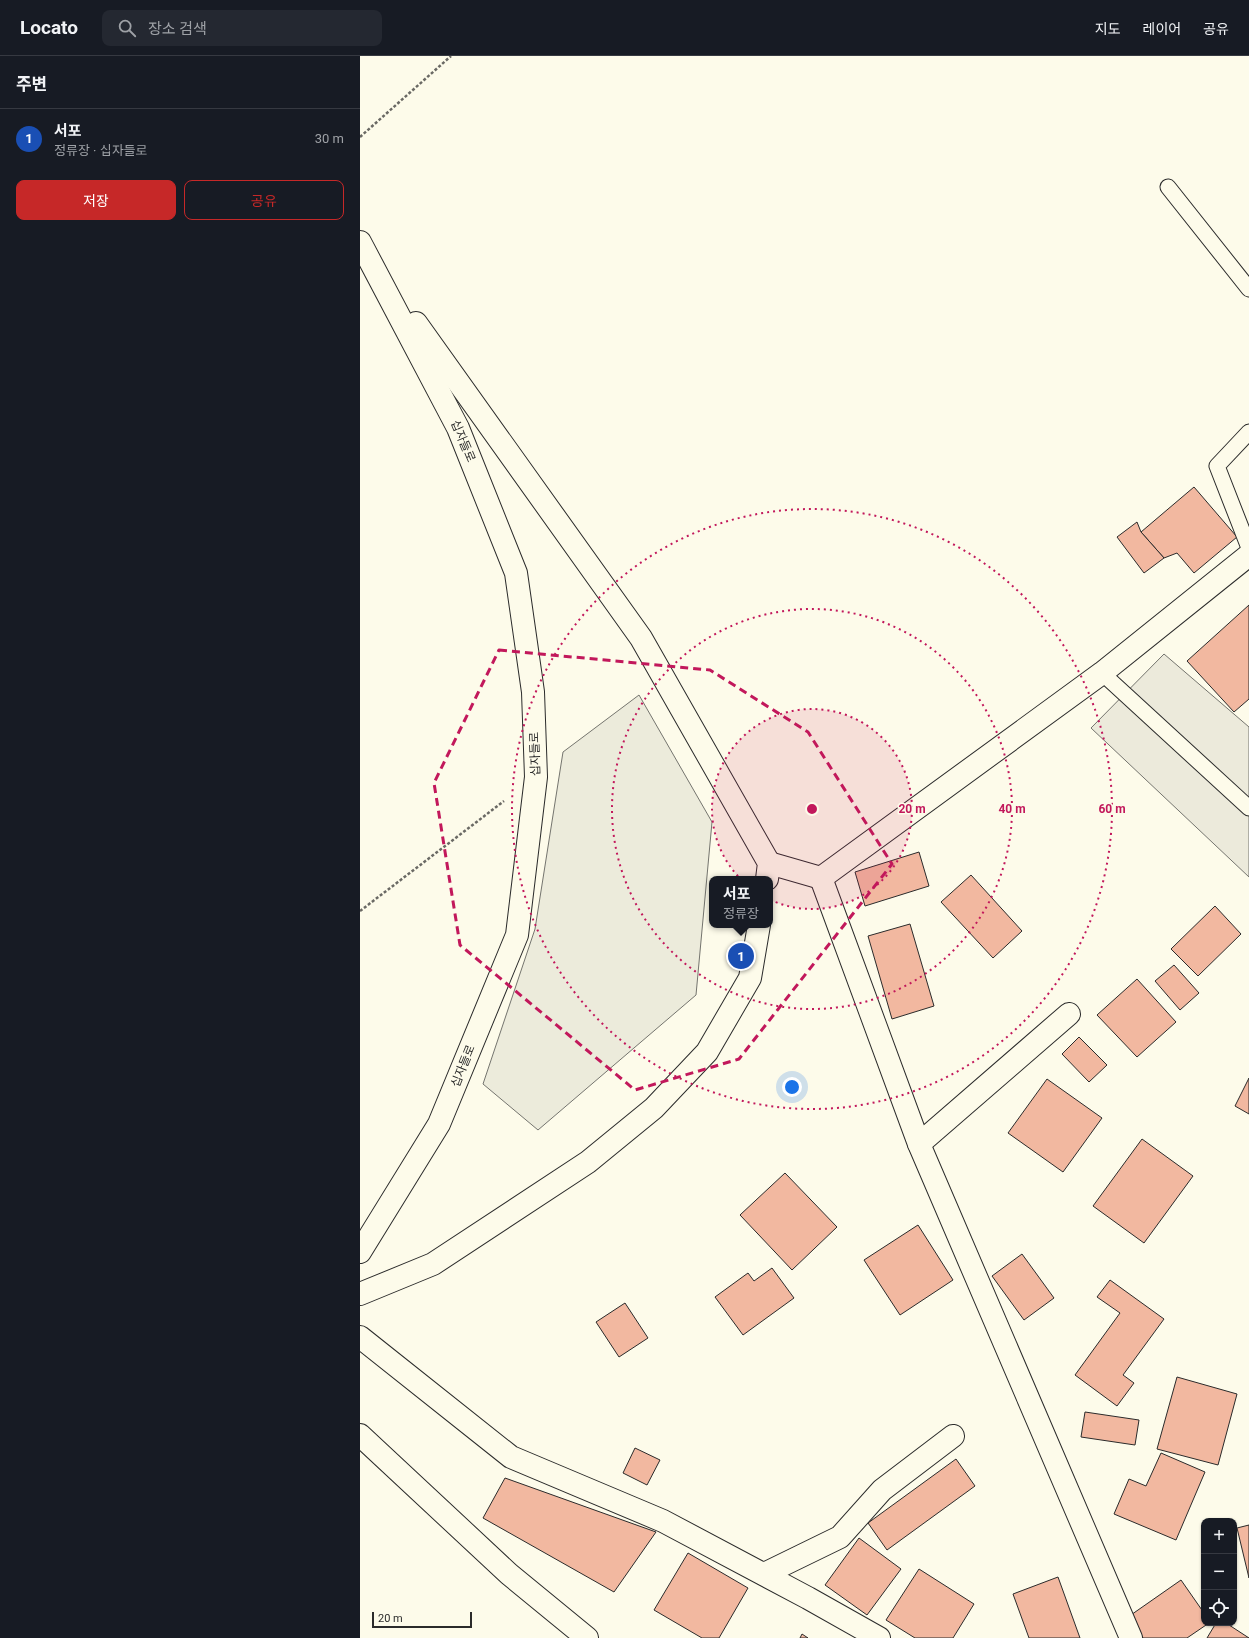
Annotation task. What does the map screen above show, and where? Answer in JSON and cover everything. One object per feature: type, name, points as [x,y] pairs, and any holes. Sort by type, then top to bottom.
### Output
[{"type":"street","name":"십자들로","points":[[360,1252],[439,1124],[516,935],[536,777],[532,692],[516,573],[458,428],[363,247]]},
{"type":"street","name":"십자들로","points":[[363,247],[641,638],[768,871]]},
{"type":"street","points":[[768,871],[821,878],[1102,673],[1249,555]]},
{"type":"street","points":[[821,878],[919,1144],[1131,1638]]},
{"type":"street","points":[[360,1294],[433,1264],[588,1162],[654,1108],[707,1052],[750,978],[758,928]]},
{"type":"street","points":[[919,1144],[1069,1014]]},
{"type":"street","points":[[360,1337],[511,1457],[663,1521],[764,1574],[879,1638]]},
{"type":"street","points":[[360,1436],[508,1574],[587,1638]]},
{"type":"street","points":[[764,1574],[840,1537],[882,1490],[953,1436]]},
{"type":"lane","points":[[1168,187],[1249,289]]},
{"type":"lane","points":[[1249,432],[1217,466],[1249,548]]},
{"type":"lane","points":[[1102,673],[1249,808]]},
{"type":"path","points":[[360,137],[451,56]]},
{"type":"path","points":[[360,911],[536,777]]},
{"type":"highlighted area","points":[[499,650],[710,670],[808,732],[892,864],[739,1059],[635,1090],[460,945],[434,783]]},
{"type":"shaded area","points":[[1164,654],[1249,727],[1249,877],[1091,728]]},
{"type":"shaded area","points":[[639,695],[712,822],[696,995],[538,1130],[483,1084],[535,929],[563,752]]},
{"type":"building","points":[[1194,487],[1237,537],[1194,573],[1177,553],[1164,558],[1141,532]]},
{"type":"building","points":[[1137,522],[1141,532],[1164,558],[1144,573],[1117,537]]},
{"type":"building","points":[[1249,605],[1249,699],[1234,712],[1187,661]]},
{"type":"building","points":[[919,852],[929,886],[865,906],[855,872]]},
{"type":"building","points":[[971,875],[1022,931],[993,958],[941,902]]},
{"type":"building","points":[[1215,906],[1241,934],[1198,976],[1171,949]]},
{"type":"building","points":[[910,924],[934,1006],[892,1019],[868,936]]},
{"type":"building","points":[[1174,965],[1199,993],[1180,1010],[1155,981]]},
{"type":"building","points":[[1137,979],[1176,1022],[1137,1057],[1097,1015]]},
{"type":"building","points":[[1079,1037],[1107,1065],[1089,1082],[1062,1054]]},
{"type":"building","points":[[1249,1078],[1249,1114],[1235,1106]]},
{"type":"building","points":[[1047,1079],[1102,1118],[1063,1172],[1008,1133]]},
{"type":"building","points":[[1142,1139],[1193,1176],[1144,1243],[1093,1206]]},
{"type":"building","points":[[785,1173],[837,1227],[792,1270],[740,1215]]},
{"type":"building","points":[[918,1225],[953,1280],[900,1315],[864,1260]]},
{"type":"building","points":[[1022,1254],[1054,1298],[1024,1320],[992,1276]]},
{"type":"building","points":[[772,1268],[794,1298],[743,1335],[715,1297],[748,1273],[754,1281]]},
{"type":"building","points":[[1110,1280],[1164,1319],[1123,1375],[1134,1383],[1117,1406],[1075,1375],[1120,1313],[1097,1297]]},
{"type":"building","points":[[625,1303],[648,1338],[619,1357],[596,1322]]},
{"type":"building","points":[[1177,1377],[1237,1394],[1218,1465],[1157,1449]]},
{"type":"building","points":[[1085,1412],[1139,1420],[1135,1445],[1081,1437]]},
{"type":"building","points":[[635,1448],[660,1460],[647,1485],[623,1473]]},
{"type":"building","points":[[1161,1453],[1205,1472],[1176,1540],[1114,1514],[1129,1479],[1146,1486]]},
{"type":"building","points":[[956,1459],[975,1486],[887,1550],[868,1523]]},
{"type":"building","points":[[505,1478],[656,1532],[614,1592],[483,1518]]},
{"type":"building","points":[[1249,1525],[1249,1578],[1237,1528]]},
{"type":"building","points":[[859,1538],[901,1569],[867,1615],[825,1585]]},
{"type":"building","points":[[688,1553],[748,1588],[719,1638],[702,1638],[654,1610]]},
{"type":"building","points":[[919,1569],[974,1604],[953,1638],[915,1638],[886,1620]]},
{"type":"building","points":[[1058,1577],[1080,1638],[1029,1638],[1013,1594]]},
{"type":"building","points":[[1181,1580],[1201,1609],[1201,1626],[1205,1626],[1187,1638],[1143,1638],[1128,1617]]},
{"type":"building","points":[[1214,1626],[1231,1626],[1249,1638],[1207,1638]]},
{"type":"building","points":[[802,1634],[808,1638],[800,1638]]},
{"type":"place","name":"서포","points":[[741,956]]}]
